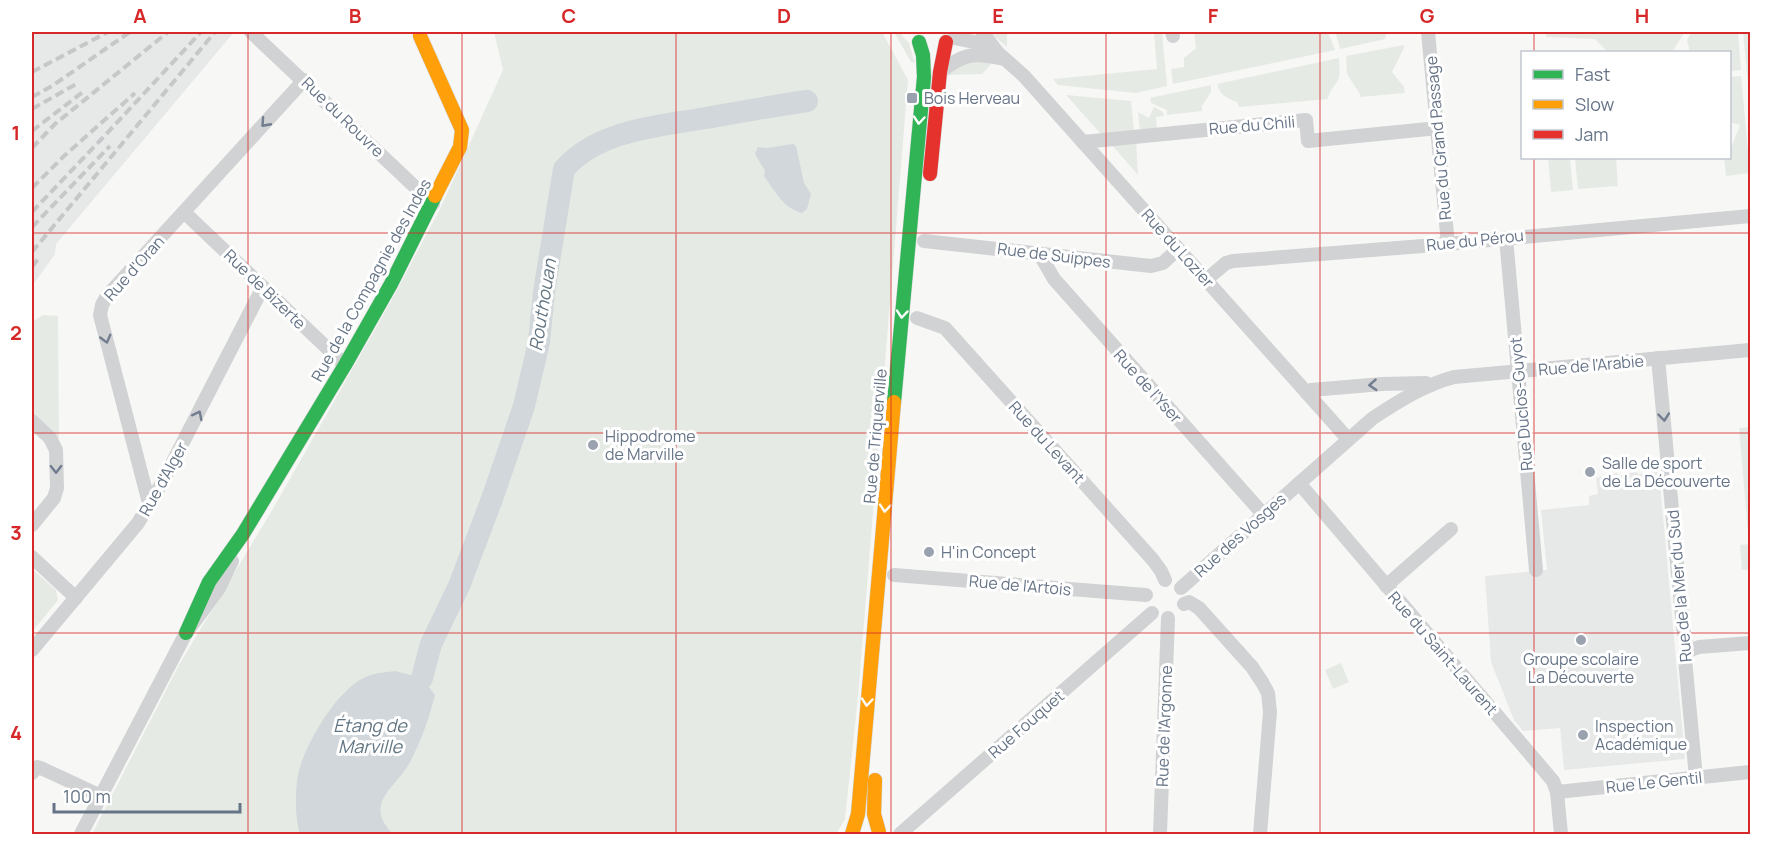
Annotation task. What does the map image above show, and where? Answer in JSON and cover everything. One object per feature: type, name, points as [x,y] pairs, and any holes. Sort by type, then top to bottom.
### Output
[{"type":"main road","name":"Rue de la Compagnie des Indes","points":[[186,633],[209,582],[243,534],[391,284],[460,147],[462,130],[420,32]]},
{"type":"main road","name":"Rue de Triquerville","points":[[854,834],[858,814],[924,60],[922,48],[914,38],[932,45],[953,37]]},
{"type":"main road","points":[[929,183],[940,72],[953,37]]},
{"type":"main road","points":[[877,764],[873,800],[874,814],[882,833]]},
{"type":"main road","points":[[854,834],[872,830],[882,833]]},
{"type":"street","name":"Rue du Rouvre","points":[[252,32],[433,204]]},
{"type":"street","name":"Rue du Lozier","points":[[982,32],[1002,56],[1024,76],[1348,439]]},
{"type":"street","name":"Rue du Grand Passage","points":[[1428,32],[1448,244]]},
{"type":"street","name":"Rue du Lozier","points":[[953,37],[974,42],[1002,56]]},
{"type":"street","points":[[940,72],[956,60],[968,55],[1002,56]]},
{"type":"street","name":"Rue d'Oran","points":[[149,503],[100,315],[102,305],[107,296],[304,80]]},
{"type":"street","name":"Rue du Chili","points":[[1083,142],[1306,120],[1308,141],[1438,128]]},
{"type":"street","name":"Rue de Bizerte","points":[[185,213],[345,365]]},
{"type":"street","name":"Rue du Pérou","points":[[1206,280],[1226,263],[1233,261],[1750,216]]},
{"type":"street","name":"Rue Duclos-Guyot","points":[[1506,238],[1536,570]]},
{"type":"street","name":"Rue de Suippes","points":[[924,240],[1151,266],[1163,263],[1178,249]]},
{"type":"street","name":"Rue de l'Yser","points":[[1039,253],[1054,279],[1263,514]]},
{"type":"street","name":"Rue d'Alger","points":[[32,650],[125,540],[163,482],[263,287]]},
{"type":"street","name":"Rue du Levant","points":[[917,318],[945,328],[1153,560],[1165,580]]},
{"type":"street","name":"Rue de l'Arabie","points":[[1307,393],[1311,390],[1431,383],[1454,377],[1750,350]]},
{"type":"street","name":"Rue de la Mer du Sud","points":[[1658,358],[1683,628],[1688,651],[1685,658],[1696,778]]},
{"type":"street","name":"Rue de l'Arabie","points":[[1299,483],[1348,439],[1389,407],[1431,383]]},
{"type":"street","points":[[32,421],[50,438],[56,450],[57,488],[54,498],[32,525]]},
{"type":"street","name":"Rue des Vosges","points":[[1181,588],[1299,483]]},
{"type":"street","name":"Rue du Saint-Laurent","points":[[1299,483],[1553,781],[1557,792],[1561,834]]},
{"type":"street","points":[[1386,586],[1452,529]]},
{"type":"street","points":[[32,557],[76,598]]},
{"type":"street","name":"Rue de l'Artois","points":[[894,575],[1146,596]]},
{"type":"street","points":[[1165,580],[1174,582],[1181,588],[1184,604],[1180,611],[1168,618],[1160,618],[1152,614],[1147,605],[1146,596],[1153,584],[1165,580]]},
{"type":"street","points":[[1184,604],[1189,602],[1199,608],[1252,667],[1268,693],[1270,712],[1260,834]]},
{"type":"street","name":"Rue Fouquet","points":[[900,834],[1152,614]]},
{"type":"street","name":"Rue de l'Argonne","points":[[1160,834],[1168,618]]},
{"type":"street","name":"Rue de la Compagnie des Indes","points":[[81,834],[186,633]]},
{"type":"street","points":[[1688,651],[1699,646],[1750,643]]},
{"type":"street","points":[[32,773],[37,767],[101,796]]},
{"type":"street","name":"Rue Le Gentil","points":[[1557,792],[1750,772]]},
{"type":"shaded area","points":[[234,32],[56,244],[55,254],[32,286],[32,33]]},
{"type":"shaded area","name":"Hippodrome de Marville","points":[[494,32],[882,32],[908,80],[858,697],[845,819],[836,834],[92,834],[180,663],[271,512],[390,303],[441,207],[503,70]]},
{"type":"shaded area","points":[[894,32],[899,32],[909,43],[915,63],[911,62]]},
{"type":"shaded area","points":[[989,32],[1007,32],[1007,47]]},
{"type":"shaded area","points":[[1154,32],[1162,32],[1167,86],[1136,93],[1058,85],[1053,79],[1157,69]]},
{"type":"shaded area","points":[[1194,32],[1328,32],[1335,50],[1173,84],[1171,69],[1184,67],[1184,58],[1196,48]]},
{"type":"shaded area","points":[[1334,32],[1390,32],[1386,34],[1385,39],[1340,49]]},
{"type":"shaded area","points":[[1546,32],[1685,32],[1673,51],[1607,51],[1595,39],[1546,37]]},
{"type":"shaded area","points":[[1691,32],[1738,32],[1741,70],[1731,71],[1731,51],[1690,51],[1687,40]]},
{"type":"shaded area","points":[[1743,32],[1750,32],[1750,105]]},
{"type":"shaded area","points":[[1404,45],[1392,72],[1404,87],[1405,93],[1360,97],[1347,74],[1346,56]]},
{"type":"shaded area","points":[[1339,58],[1339,77],[1328,99],[1239,107],[1237,102],[1222,93],[1217,84]]},
{"type":"shaded area","points":[[972,60],[992,63],[982,74],[948,75],[951,71]]},
{"type":"shaded area","points":[[1741,76],[1750,173],[1726,176],[1724,159],[1731,159],[1731,148],[1740,125],[1731,122],[1731,77]]},
{"type":"shaded area","points":[[1211,85],[1211,92],[1202,106],[1202,111],[1167,115],[1167,110],[1151,103],[1150,98]]},
{"type":"shaded area","points":[[1066,95],[1131,101],[1134,131],[1101,134]]},
{"type":"shaded area","points":[[1154,107],[1163,112],[1164,116],[1156,117],[1157,129],[1140,131],[1138,112],[1149,118]]},
{"type":"shaded area","points":[[1136,142],[1138,175],[1111,144]]},
{"type":"shaded area","points":[[1548,159],[1570,159],[1573,190],[1551,192]]},
{"type":"shaded area","points":[[1575,159],[1616,159],[1618,186],[1578,189]]},
{"type":"shaded area","points":[[43,315],[58,316],[59,439],[32,415],[32,322]]},
{"type":"shaded area","points":[[1750,427],[1750,570],[1742,570],[1740,545],[1749,544],[1739,428]]},
{"type":"shaded area","name":"Groupe scolaire La Découverte","points":[[1637,472],[1638,474],[1659,472],[1685,759],[1564,770],[1560,728],[1523,731],[1514,720],[1491,662],[1485,576],[1547,570],[1541,510],[1589,505],[1589,496],[1598,494],[1596,478],[1617,473],[1618,476]]},
{"type":"shaded area","points":[[32,569],[56,590],[58,600],[32,632]]},
{"type":"shaded area","points":[[1341,663],[1349,682],[1333,689],[1325,670]]},
{"type":"water","points":[[793,144],[796,146],[804,183],[811,194],[807,209],[802,213],[790,208],[780,198],[764,176],[765,171],[755,154],[758,147]]},
{"type":"water","name":"Étang de Marville","points":[[395,671],[422,678],[435,695],[415,752],[381,803],[384,823],[393,834],[300,834],[296,813],[298,775],[315,733],[334,704],[357,682],[371,675]]},
{"type":"waterway","name":"Routhouan","points":[[422,678],[431,644],[459,586],[524,406],[539,342],[544,292],[564,169],[594,146],[630,132],[807,101]]},
{"type":"railway","points":[[32,72],[108,32]]},
{"type":"railway","points":[[32,97],[52,86],[130,32]]},
{"type":"railway","points":[[32,148],[55,124],[168,32]]},
{"type":"railway","points":[[32,212],[201,32]]},
{"type":"railway","points":[[32,252],[215,32]]},
{"type":"railway","points":[[32,109],[78,83]]},
{"type":"railway","points":[[32,131],[84,91]]},
{"type":"railway","points":[[32,188],[64,156],[135,93]]},
{"type":"railway","points":[[32,227],[110,146]]},
{"type":"railway","points":[[32,267],[38,259]]},
{"type":"traffic: fast","points":[[894,402],[924,77],[923,55],[919,42]]},
{"type":"traffic: fast","points":[[186,633],[209,582],[243,534],[345,365],[391,284],[435,196]]},
{"type":"traffic: slow","points":[[420,32],[462,130],[460,147],[435,196]]},
{"type":"traffic: slow","points":[[852,834],[858,814],[894,402]]},
{"type":"traffic: slow","points":[[875,780],[874,814],[879,832]]},
{"type":"traffic: jam","points":[[930,174],[940,72],[946,42]]},
{"type":"place","name":"Bois Herveau","points":[[912,98]]},
{"type":"place","name":"Hippodrome de Marville","points":[[593,445]]},
{"type":"place","name":"Salle de sport de La Découverte","points":[[1590,472]]},
{"type":"place","name":"H'in Concept","points":[[929,552]]},
{"type":"place","name":"Groupe scolaire La Découverte","points":[[1581,640]]},
{"type":"place","name":"Inspection Académique","points":[[1583,735]]}]
